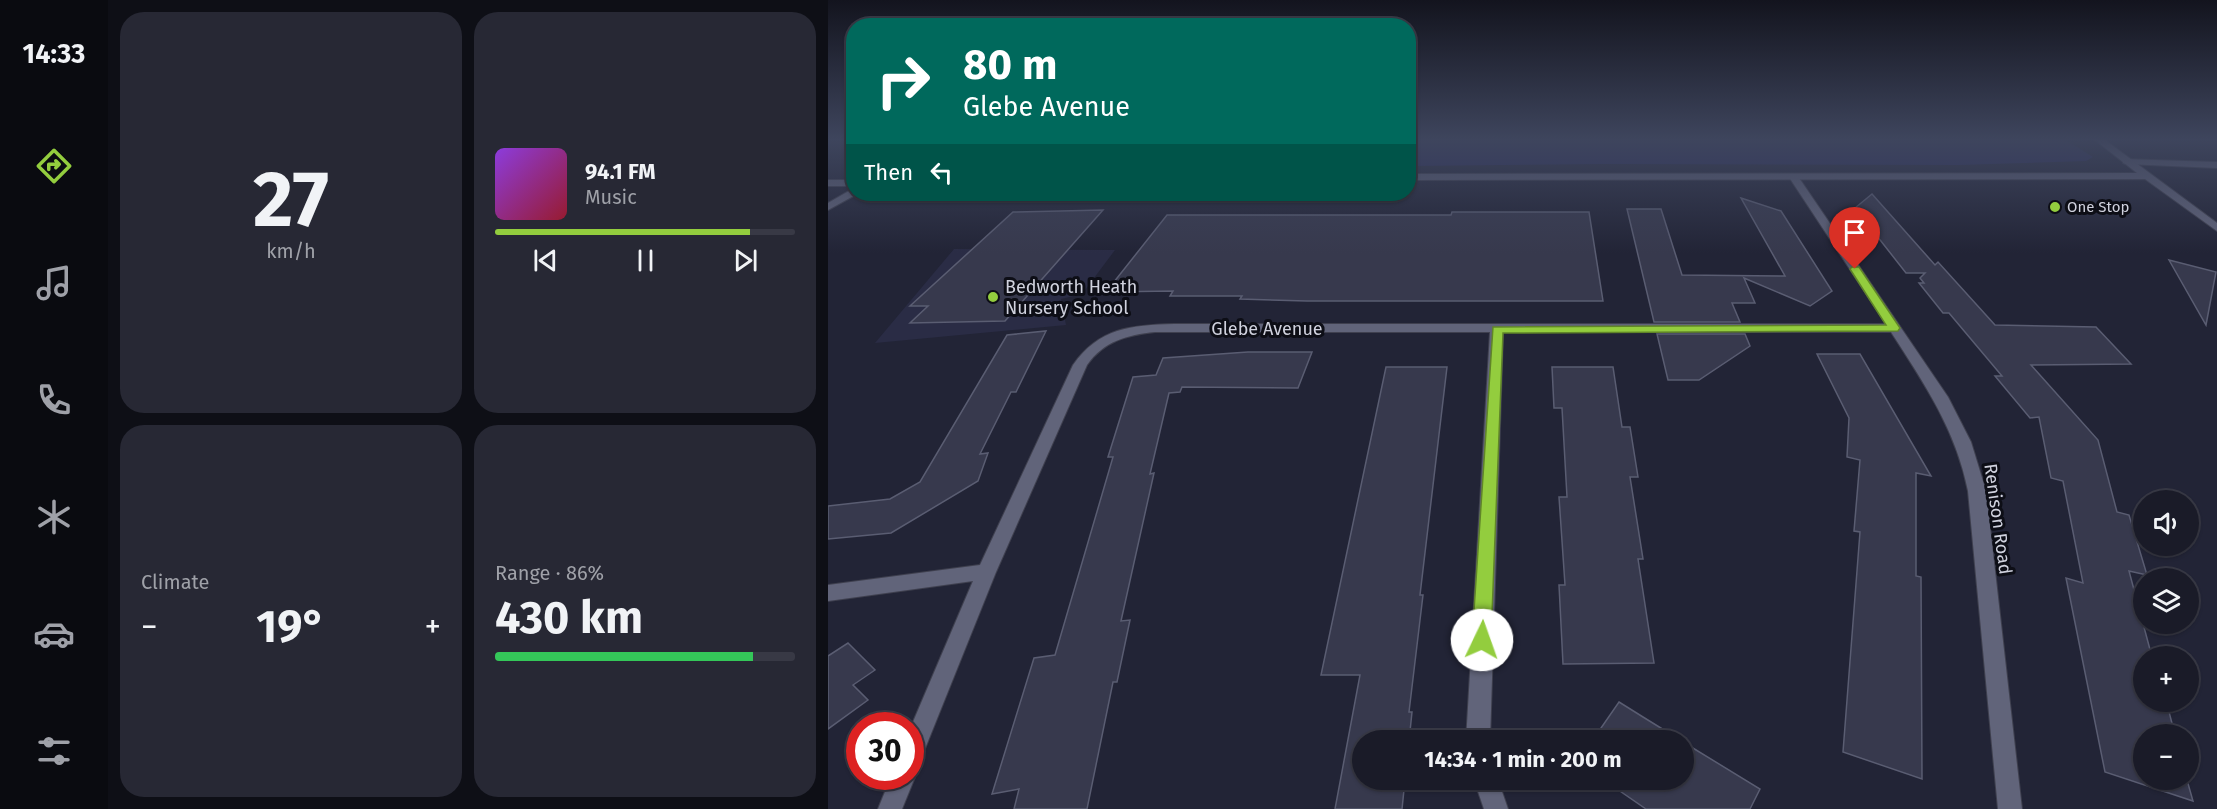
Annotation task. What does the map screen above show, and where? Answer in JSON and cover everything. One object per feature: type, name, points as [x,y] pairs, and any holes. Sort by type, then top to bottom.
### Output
[{"type":"street","name":"Renison Road","points":[[1794,178],[1941,397],[1962,435],[1977,491],[2010,809]]},
{"type":"street","points":[[2147,178],[2217,228]]},
{"type":"street","points":[[828,183],[846,183]]},
{"type":"street","points":[[828,207],[846,196]]},
{"type":"street","name":"Glebe Avenue","points":[[924,724],[986,572],[1080,365],[1087,352],[1106,340],[1121,334],[1156,329],[1894,328]]},
{"type":"street","points":[[1479,730],[1497,329]]},
{"type":"street","points":[[828,593],[986,572]]},
{"type":"street","points":[[890,809],[898,790]]},
{"type":"street","points":[[1489,790],[1496,809]]},
{"type":"shaded area","name":"Bedworth Heath Nursery School","points":[[954,249],[1115,250],[1082,294],[1061,299],[1066,325],[875,343]]},
{"type":"building","points":[[1872,194],[1935,265],[1938,262],[1995,325],[2096,327],[2131,364],[2031,365],[2098,440],[2117,512],[2129,515],[2133,528],[2133,556],[2141,556],[2145,568],[2133,568],[2133,572],[2129,571],[2133,586],[2133,634],[2146,634],[2149,646],[2133,646],[2133,712],[2169,712],[2172,724],[2133,724],[2133,781],[2105,772],[2066,578],[2083,583],[2063,481],[2051,478],[2039,417],[2030,418],[1995,376],[2002,376],[1949,313],[1943,313],[1919,283],[1924,283],[1920,278],[1925,273],[1906,273],[1855,208]]},
{"type":"building","points":[[1741,198],[1781,211],[1832,291],[1810,306],[1744,278],[1755,303],[1732,303],[1740,322],[1654,322],[1627,209],[1661,209],[1682,275],[1785,276]]},
{"type":"building","points":[[1103,210],[1005,321],[910,323],[928,306],[910,306],[1013,212]]},
{"type":"building","points":[[1452,212],[1589,212],[1603,301],[1307,301],[1240,299],[1242,296],[1170,296],[1173,291],[1106,292],[1167,215],[1451,215]]},
{"type":"building","points":[[2169,260],[2216,272],[2206,325]]},
{"type":"building","points":[[1046,331],[1016,392],[1011,392],[980,454],[988,453],[978,481],[891,533],[828,539],[828,506],[890,499],[920,482],[1007,335]]},
{"type":"building","points":[[1657,334],[1745,334],[1750,346],[1699,380],[1668,380]]},
{"type":"building","points":[[1248,352],[1312,352],[1298,388],[1182,387],[1180,392],[1169,393],[1150,474],[1154,473],[1121,621],[1130,620],[1117,682],[1113,682],[1087,809],[1014,809],[1019,789],[992,794],[1034,658],[1055,655],[1113,457],[1108,457],[1133,377],[1156,375],[1163,358]]},
{"type":"building","points":[[1817,354],[1860,354],[1931,476],[1916,473],[1916,576],[1921,577],[1922,779],[1843,752],[1860,532],[1854,531],[1860,460],[1847,457],[1849,418]]},
{"type":"building","points":[[1386,367],[1447,367],[1420,595],[1423,595],[1409,712],[1412,712],[1410,730],[1352,730],[1352,790],[1404,790],[1402,809],[1335,809],[1360,675],[1321,675]]},
{"type":"building","points":[[1552,367],[1613,367],[1622,427],[1630,427],[1638,477],[1630,477],[1643,559],[1638,559],[1654,663],[1563,664],[1559,585],[1565,585],[1559,497],[1567,497],[1562,408],[1554,408]]},
{"type":"building","points":[[848,643],[875,670],[853,685],[868,700],[851,712],[846,712],[846,716],[828,729],[828,656]]},
{"type":"building","points":[[1619,702],[1664,730],[1600,730]]},
{"type":"building","points":[[1694,749],[1760,789],[1750,809],[1646,809],[1618,790],[1694,790]]},
{"type":"building","points":[[2160,790],[2190,790],[2193,801]]},
{"type":"place","name":"One Stop","points":[[2055,207]]},
{"type":"place","name":"Bedworth Heath Nursery School","points":[[993,297]]},
{"type":"route","points":[[1482,640],[1497,329],[1894,328],[1855,269]]}]
